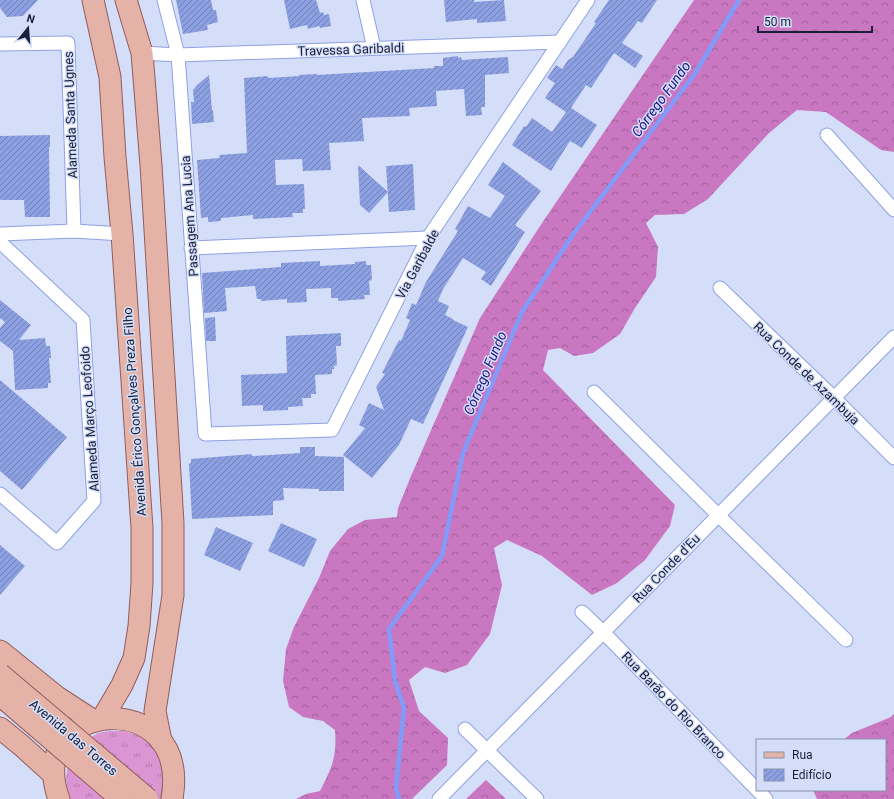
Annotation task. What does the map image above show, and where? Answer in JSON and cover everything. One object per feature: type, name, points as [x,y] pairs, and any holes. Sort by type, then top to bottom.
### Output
[{"type":"main road","name":"Avenida Érico Gonçalves Preza Filho","points":[[93,0],[110,76],[142,528],[142,583],[134,658],[122,686],[98,720]]},
{"type":"main road","points":[[126,0],[142,53],[151,165],[173,523],[173,595],[155,711],[161,741]]},
{"type":"main road","points":[[0,650],[56,697],[98,720]]},
{"type":"main road","name":"Avenida das Torres","points":[[0,674],[148,799]]},
{"type":"main road","name":"Avenida das Torres","points":[[0,695],[121,799]]},
{"type":"main road","points":[[56,788],[56,756],[64,740],[77,728],[98,720],[116,718],[131,721],[151,731],[161,741],[170,757],[177,788]]},
{"type":"main road","points":[[0,728],[56,788]]},
{"type":"street","name":"Passagem Ana Lucia","points":[[164,0],[178,55],[205,434]]},
{"type":"street","points":[[363,0],[374,48]]},
{"type":"street","name":"Via Garibalde","points":[[205,434],[332,430],[428,238],[588,0]]},
{"type":"street","name":"Travessa Garibaldi","points":[[142,53],[178,55],[560,42]]},
{"type":"street","name":"Alameda Santa Ugnes","points":[[0,44],[68,43],[74,231]]},
{"type":"street","points":[[827,135],[894,210]]},
{"type":"street","points":[[0,234],[74,231],[122,234]]},
{"type":"street","points":[[191,248],[428,238]]},
{"type":"street","name":"Alameda Março Leofoido","points":[[0,242],[83,320],[94,501],[57,543],[0,494]]},
{"type":"street","name":"Rua Conde de Azambuja","points":[[720,288],[894,458]]},
{"type":"street","name":"Rua Conde d'Eu","points":[[439,799],[833,397],[894,337]]},
{"type":"street","points":[[594,392],[846,640]]},
{"type":"street","name":"Rua Barão do Rio Branco","points":[[582,612],[756,789]]},
{"type":"street","points":[[465,729],[536,799]]},
{"type":"street","name":"Rua Barão do Rio Branco","points":[[758,791],[766,799]]},
{"type":"green space","points":[[694,0],[894,0],[894,152],[881,150],[826,112],[797,110],[769,133],[708,199],[684,214],[655,215],[646,223],[658,247],[656,277],[635,308],[620,334],[593,353],[574,356],[560,348],[548,350],[543,370],[675,505],[670,526],[645,560],[617,583],[592,595],[542,556],[507,540],[494,548],[502,585],[490,634],[467,665],[445,673],[425,667],[409,680],[419,711],[448,738],[447,765],[412,799],[296,799],[306,794],[320,791],[331,769],[335,748],[335,730],[323,721],[303,717],[289,707],[283,681],[286,649],[294,627],[319,578],[330,551],[348,529],[365,520],[397,517],[398,508],[411,476],[480,318],[544,220]]},
{"type":"green space","points":[[894,714],[894,799],[817,799],[813,791],[886,791],[886,739],[844,739],[852,733],[891,717]]},
{"type":"green space","points":[[123,731],[142,736],[147,739],[161,756],[165,799],[69,799],[66,779],[68,764],[85,741],[98,733]]},
{"type":"green space","points":[[486,780],[506,799],[466,799]]},
{"type":"building","points":[[0,0],[38,0],[23,16],[7,17],[0,8]]},
{"type":"building","points":[[176,0],[211,0],[213,10],[216,10],[218,22],[207,25],[208,30],[183,34]]},
{"type":"building","points":[[284,0],[316,0],[320,13],[323,12],[324,15],[329,14],[331,26],[320,28],[319,26],[308,29],[307,25],[290,29]]},
{"type":"building","points":[[444,0],[474,0],[474,2],[504,0],[506,21],[477,23],[477,19],[446,22]]},
{"type":"building","points":[[609,0],[657,0],[642,23],[638,21],[622,43],[643,56],[635,68],[614,53],[591,88],[586,85],[571,108],[597,125],[582,148],[570,141],[551,171],[512,145],[524,126],[526,127],[532,118],[552,132],[566,112],[545,98],[555,83],[547,78],[556,65],[562,69],[568,60],[573,57],[596,23],[594,22]]},
{"type":"building","points":[[458,56],[458,58],[461,57],[462,60],[508,57],[509,73],[485,75],[485,107],[481,107],[482,115],[466,116],[464,89],[436,91],[437,106],[409,108],[410,116],[362,118],[364,141],[329,143],[331,170],[303,171],[302,159],[275,160],[276,185],[304,184],[305,209],[303,209],[303,213],[292,213],[293,217],[253,219],[253,215],[221,218],[221,221],[208,222],[208,217],[201,218],[197,160],[220,158],[219,155],[247,153],[244,78],[268,76],[268,78],[434,68],[434,66],[443,66],[443,58]]},
{"type":"building","points":[[209,75],[214,122],[192,124],[191,102],[194,102],[193,90]]},
{"type":"building","points":[[50,135],[50,217],[25,217],[24,200],[0,200],[0,136]]},
{"type":"building","points":[[503,162],[541,191],[515,225],[525,232],[491,286],[481,279],[486,272],[463,258],[443,289],[438,301],[449,306],[445,315],[468,327],[423,424],[411,419],[399,445],[372,478],[343,455],[365,428],[359,425],[369,403],[384,410],[376,387],[385,374],[382,373],[399,340],[401,341],[410,320],[406,318],[412,303],[416,305],[426,282],[458,231],[455,229],[468,206],[490,218],[505,196],[488,185]]},
{"type":"building","points":[[413,164],[415,210],[389,212],[386,166]]},
{"type":"building","points":[[358,165],[388,192],[369,213],[360,205]]},
{"type":"building","points":[[320,261],[320,266],[355,264],[355,262],[366,261],[366,265],[371,265],[372,280],[369,281],[370,295],[364,295],[365,299],[338,301],[338,298],[331,298],[331,288],[306,289],[307,302],[287,303],[287,299],[261,301],[261,299],[257,299],[255,286],[225,288],[227,311],[204,313],[202,273],[281,267],[281,263]]},
{"type":"building","points":[[0,300],[31,325],[19,340],[45,338],[46,346],[50,346],[51,358],[49,358],[51,383],[48,383],[48,388],[15,390],[13,351],[0,341],[0,328],[5,322],[0,318]]},
{"type":"building","points":[[215,317],[216,341],[206,341],[205,318]]},
{"type":"building","points":[[341,333],[341,346],[336,346],[337,365],[334,366],[334,369],[332,369],[332,374],[315,375],[316,394],[311,394],[311,398],[302,398],[303,406],[288,407],[288,410],[263,411],[263,405],[242,406],[241,375],[287,373],[286,336]]},
{"type":"building","points":[[0,380],[67,437],[22,490],[0,471]]},
{"type":"building","points":[[300,447],[315,447],[315,456],[344,457],[344,491],[319,491],[319,489],[283,488],[284,500],[273,501],[273,515],[192,519],[189,464],[191,463],[191,459],[252,454],[252,456],[300,453]]},
{"type":"building","points":[[281,523],[317,539],[304,567],[268,551]]},
{"type":"building","points":[[216,527],[253,543],[240,571],[204,555]]},
{"type":"building","points":[[0,545],[25,566],[0,595]]},
{"type":"waterway","name":"Córrego Fundo","points":[[399,799],[396,788],[404,708],[395,681],[389,629],[442,556],[463,453],[522,312],[574,233],[694,75],[739,0]]}]
